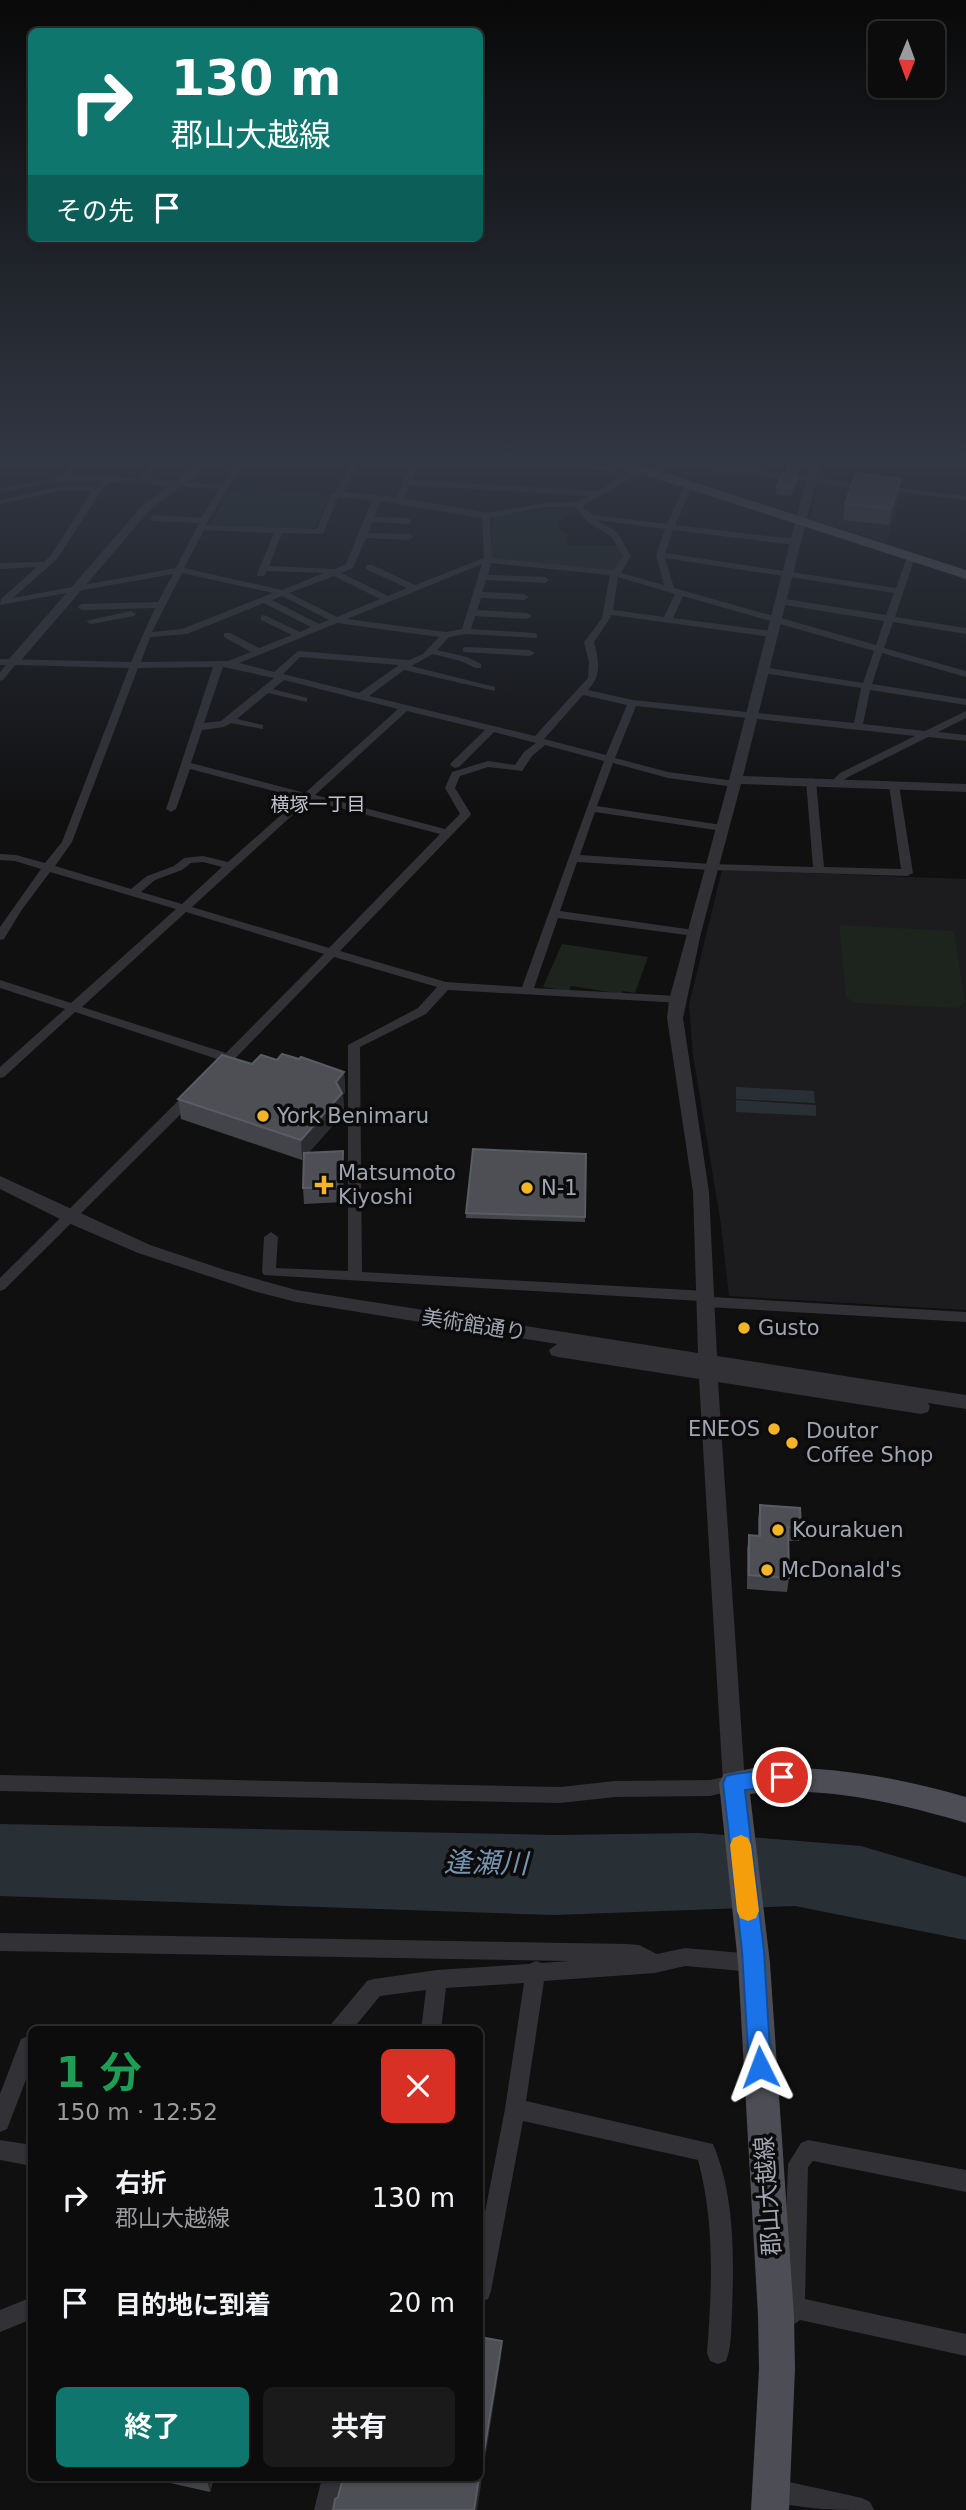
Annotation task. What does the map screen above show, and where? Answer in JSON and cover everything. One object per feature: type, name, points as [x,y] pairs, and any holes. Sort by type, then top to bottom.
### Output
[{"type":"main road","points":[[734,1789],[782,1777],[903,1794],[966,1810]]},
{"type":"main road","name":"郡山大越線","points":[[734,1789],[753,1957],[785,2312],[777,2369],[770,2500]]},
{"type":"street","points":[[1,604],[35,574]]},
{"type":"street","points":[[0,678],[6,662],[37,631],[85,574]]},
{"type":"street","points":[[1,604],[157,574]]},
{"type":"street","points":[[0,937],[16,910],[67,842],[133,665],[178,574]]},
{"type":"street","points":[[198,574],[282,593],[336,620],[446,635],[466,631],[534,636]]},
{"type":"street","points":[[256,587],[261,574]]},
{"type":"street","points":[[146,635],[184,632],[331,574]]},
{"type":"street","points":[[340,574],[388,599]]},
{"type":"street","points":[[385,574],[415,588]]},
{"type":"street","points":[[171,809],[188,765],[198,727],[224,664],[451,574]]},
{"type":"street","points":[[616,574],[966,674]]},
{"type":"street","points":[[0,1286],[205,1082],[466,814],[450,788],[456,774],[488,764],[518,769],[593,679],[594,662],[589,642],[604,624],[616,574]]},
{"type":"street","points":[[667,620],[675,592],[668,574]]},
{"type":"street","points":[[0,1783],[560,1795],[615,1789],[734,1789],[708,1368],[701,1192],[676,1034],[677,1000],[735,782],[786,574]]},
{"type":"street","points":[[793,574],[900,591]]},
{"type":"street","points":[[858,726],[866,687],[905,574]]},
{"type":"street","points":[[466,631],[483,577],[545,580]]},
{"type":"street","points":[[478,595],[524,597]]},
{"type":"street","points":[[264,600],[318,627]]},
{"type":"street","points":[[779,601],[966,631]]},
{"type":"street","points":[[82,607],[160,609]]},
{"type":"street","points":[[91,621],[160,609]]},
{"type":"street","points":[[608,612],[772,634]]},
{"type":"street","points":[[472,613],[527,616]]},
{"type":"street","points":[[264,618],[299,635]]},
{"type":"street","points":[[481,650],[485,634]]},
{"type":"street","points":[[227,635],[259,652]]},
{"type":"street","points":[[362,696],[430,651],[446,635]]},
{"type":"street","points":[[516,653],[519,635]]},
{"type":"street","points":[[466,650],[530,653]]},
{"type":"street","points":[[430,651],[464,659],[478,666]]},
{"type":"street","points":[[198,727],[224,724],[266,690],[298,654],[406,665],[492,689]]},
{"type":"street","points":[[6,662],[224,664],[362,696],[668,775],[735,782],[811,781],[966,788]]},
{"type":"street","points":[[763,670],[966,702]]},
{"type":"street","points":[[266,690],[304,700]]},
{"type":"street","points":[[582,692],[633,703],[752,713],[966,738]]},
{"type":"street","points":[[526,992],[593,809],[607,760],[633,703]]},
{"type":"street","points":[[0,1074],[406,707]]},
{"type":"street","points":[[835,783],[844,775],[966,714]]},
{"type":"street","points":[[229,720],[259,727]]},
{"type":"street","points":[[455,765],[492,729]]},
{"type":"street","points":[[188,765],[447,833]]},
{"type":"street","points":[[811,781],[819,869]]},
{"type":"street","points":[[574,858],[711,867],[907,873],[894,785]]},
{"type":"street","points":[[593,809],[722,828]]},
{"type":"street","points":[[0,857],[16,858],[445,986],[677,1000]]},
{"type":"street","points":[[132,893],[151,878],[178,868],[188,860],[203,859],[230,866]]},
{"type":"street","points":[[555,914],[694,933]]},
{"type":"street","points":[[0,984],[228,1058]]},
{"type":"street","points":[[355,1275],[354,1045],[422,1011],[445,986]]},
{"type":"street","name":"美術館通り","points":[[0,1182],[64,1223]]},
{"type":"street","name":"美術館通り","points":[[0,1194],[169,1272],[293,1307],[708,1368],[966,1402]]},
{"type":"street","points":[[271,1237],[269,1272],[355,1275],[966,1317]]},
{"type":"street","name":"美術館通り","points":[[708,1368],[966,1414]]},
{"type":"street","points":[[0,1942],[626,1952],[639,1954],[655,1964]]},
{"type":"street","points":[[342,2026],[374,1988],[536,1970],[655,1964],[685,1956],[753,1957]]},
{"type":"street","points":[[483,2275],[515,2109],[536,1970]]},
{"type":"street","points":[[431,2026],[437,1979]]},
{"type":"street","points":[[0,2122],[28,2046]]},
{"type":"street","points":[[515,2109],[706,2151],[714,2174],[724,2286],[718,2353]]},
{"type":"street","points":[[0,2150],[28,2156]]},
{"type":"street","points":[[966,2181],[808,2150],[798,2164],[785,2312],[966,2344]]},
{"type":"street","points":[[0,2320],[28,2310]]},
{"type":"street","points":[[326,2510],[333,2481]]},
{"type":"street","points":[[770,2500],[862,2510]]},
{"type":"shaded area","points":[[722,870],[966,879],[966,1310],[729,1296],[721,1225],[693,1055],[689,1005]]},
{"type":"shaded area","points":[[839,925],[954,931],[965,1002],[958,1008],[855,1003],[846,997]]},
{"type":"shaded area","points":[[562,944],[648,957],[635,993],[623,991],[622,994],[571,986],[569,991],[543,987]]},
{"type":"water","points":[[736,1087],[814,1091],[815,1103],[736,1099]]},
{"type":"water","points":[[736,1100],[816,1105],[816,1116],[736,1112]]},
{"type":"water","name":"逢瀬川","points":[[0,1824],[555,1835],[699,1833],[861,1846],[966,1877],[966,1940],[795,1906],[554,1915],[0,1896]]},
{"type":"building","name":"York Benimaru","points":[[282,1054],[299,1059],[301,1057],[344,1072],[336,1082],[342,1093],[301,1140],[178,1099],[222,1055],[252,1064],[261,1055],[277,1060]]},
{"type":"building","name":"N-1","points":[[473,1149],[586,1154],[585,1217],[466,1213]]},
{"type":"building","points":[[343,1151],[342,1187],[303,1188],[304,1153]]},
{"type":"building","points":[[760,1505],[800,1508],[801,1528],[788,1527],[789,1578],[749,1575],[749,1535],[760,1536]]},
{"type":"building","points":[[483,2338],[502,2341],[483,2458]]},
{"type":"building","points":[[342,2481],[479,2481],[474,2510],[333,2510]]},
{"type":"slow traffic","points":[[741,1845],[748,1911]]},
{"type":"place","name":"York Benimaru","points":[[263,1116]]},
{"type":"place","name":"Matsumoto Kiyoshi","points":[[324,1185]]},
{"type":"place","name":"N-1","points":[[527,1188]]},
{"type":"place","name":"Gusto","points":[[744,1328]]},
{"type":"place","name":"ENEOS","points":[[774,1429]]},
{"type":"place","name":"Doutor Coffee Shop","points":[[792,1443]]},
{"type":"place","name":"Kourakuen","points":[[778,1530]]},
{"type":"place","name":"McDonald's","points":[[767,1570]]},
{"type":"district","name":"横塚一丁目","points":[[318,804]]},
{"type":"route","points":[[760,2067],[753,1951],[734,1783],[782,1777]]}]
